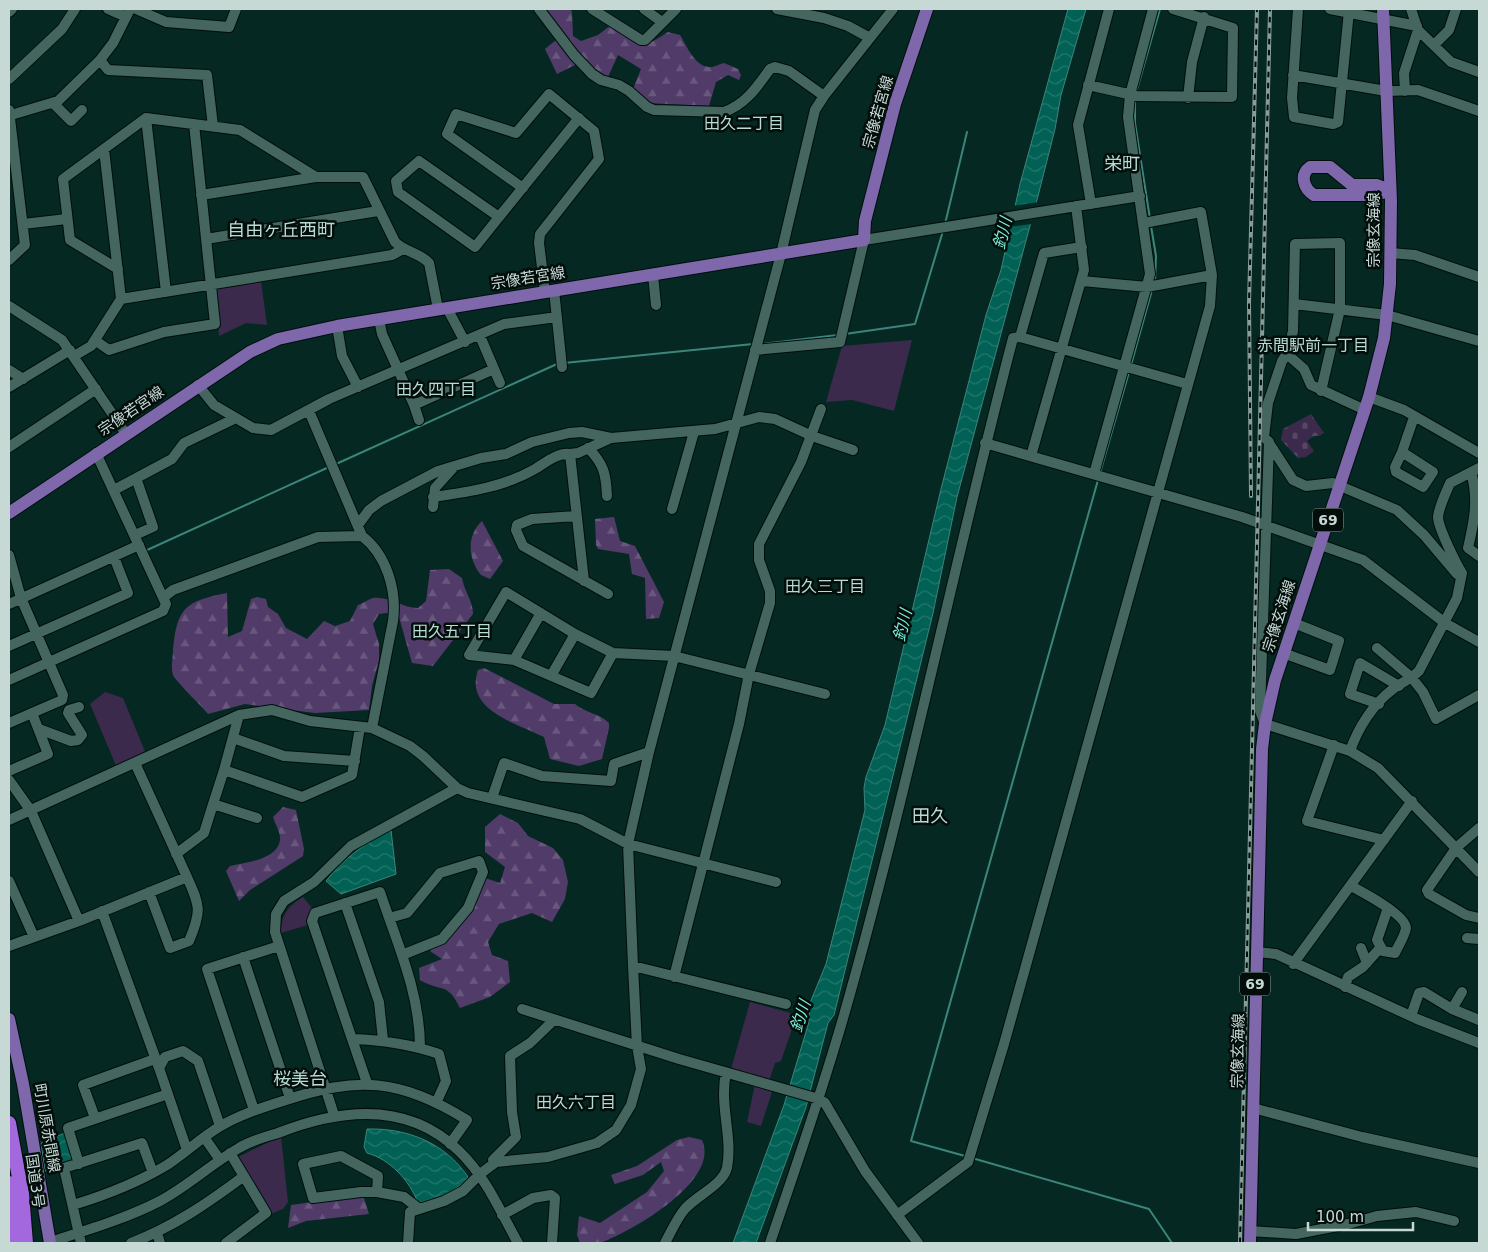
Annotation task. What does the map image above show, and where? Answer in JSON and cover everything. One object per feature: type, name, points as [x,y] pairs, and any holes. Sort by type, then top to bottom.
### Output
[{"type":"highway","name":"国道3号","points":[[9,1124],[22,1194],[26,1243]]},
{"type":"highway","name":"国道3号","points":[[9,1183],[16,1243]]},
{"type":"main road","name":"宗像若宮線","points":[[9,513],[198,385],[265,345],[300,333],[864,240],[865,221],[895,104],[927,9]]},
{"type":"main road","name":"宗像玄海線","points":[[1250,1237],[1256,952],[1262,758],[1265,724],[1283,653],[1369,397],[1380,356],[1387,315],[1390,253],[1390,190],[1383,14]]},
{"type":"main road","points":[[1310,167],[1330,167],[1352,185],[1376,185],[1390,190],[1376,195],[1314,195],[1305,187],[1303,177],[1306,170],[1310,167]]},
{"type":"main road","name":"町川原赤間線","points":[[9,1019],[23,1084],[50,1243]]},
{"type":"street","points":[[9,12],[12,9]]},
{"type":"street","points":[[9,80],[62,30],[75,9]]},
{"type":"street","points":[[9,260],[25,245],[10,112],[54,104],[100,60],[113,43],[128,13],[108,9]]},
{"type":"street","points":[[136,9],[166,22],[228,27],[236,9]]},
{"type":"street","points":[[539,9],[592,74],[601,80],[619,86],[654,110],[724,112],[735,108],[754,91],[770,69],[775,67],[789,71],[824,96]]},
{"type":"street","points":[[592,9],[641,40],[645,40],[676,9]]},
{"type":"street","points":[[644,9],[662,22]]},
{"type":"street","points":[[777,9],[824,18],[848,26],[870,38]]},
{"type":"street","points":[[408,1243],[408,1218],[410,1212],[444,1201],[463,1191],[480,1174],[496,1162],[548,1157],[582,1149],[610,1136],[624,1118],[631,1104],[641,1068],[637,1046],[632,966],[628,844],[649,752],[781,254],[816,110],[824,96],[893,9]]},
{"type":"street","points":[[1091,204],[1078,125],[1109,9]]},
{"type":"street","points":[[1094,474],[1150,274],[1150,260],[1128,117],[1130,95],[1153,9]]},
{"type":"street","points":[[1088,85],[1130,95],[1188,98],[1232,97],[1233,28],[1204,17],[1174,9]]},
{"type":"street","points":[[1298,9],[1293,75],[1294,117],[1333,124],[1338,122],[1349,11]]},
{"type":"street","points":[[1330,9],[1383,14],[1418,28]]},
{"type":"street","points":[[1411,9],[1418,28],[1451,62],[1479,72]]},
{"type":"street","points":[[1434,46],[1450,30],[1456,9]]},
{"type":"street","points":[[1188,98],[1192,62],[1204,17]]},
{"type":"street","points":[[1404,91],[1404,73],[1418,28]]},
{"type":"street","points":[[100,60],[108,70],[207,75],[213,126]]},
{"type":"street","points":[[1293,75],[1386,91],[1418,90],[1479,111]]},
{"type":"street","points":[[522,188],[447,134],[456,114],[516,133],[549,94],[594,131],[598,159],[540,234],[539,243],[557,317],[562,368]]},
{"type":"street","points":[[54,104],[71,121],[82,110]]},
{"type":"street","points":[[118,268],[70,240],[63,179],[146,118],[240,130],[316,177]]},
{"type":"street","points":[[146,118],[166,292]]},
{"type":"street","points":[[499,217],[419,161],[396,181],[398,192],[475,247],[579,118]]},
{"type":"street","points":[[96,341],[109,350],[164,332],[215,324],[194,124]]},
{"type":"street","points":[[9,387],[72,353],[91,346],[96,341],[121,299],[104,149]]},
{"type":"street","points":[[201,195],[316,177],[363,177],[378,212],[395,242],[403,249],[420,256],[429,263],[443,308],[465,342]]},
{"type":"street","points":[[755,350],[840,342],[864,240],[1140,196]]},
{"type":"street","points":[[1031,456],[1084,270],[1076,206]]},
{"type":"street","points":[[206,239],[378,212]]},
{"type":"street","points":[[897,1215],[968,1162],[1004,1044],[1210,306],[1212,275],[1201,212],[1144,223]]},
{"type":"street","points":[[23,224],[67,219]]},
{"type":"street","points":[[1321,391],[1340,309],[1340,243],[1295,244],[1292,331],[1287,354],[1268,403],[1264,438],[1269,442],[1293,480],[1306,486],[1333,483],[1397,510],[1424,535],[1460,578]]},
{"type":"street","points":[[1020,336],[1044,253],[1082,246]]},
{"type":"street","points":[[121,299],[392,256],[403,249]]},
{"type":"street","points":[[1390,253],[1415,255],[1479,277]]},
{"type":"street","points":[[653,274],[656,305]]},
{"type":"street","points":[[1082,280],[1147,287],[1212,275]]},
{"type":"street","points":[[1294,304],[1387,315],[1479,341]]},
{"type":"street","points":[[9,306],[56,334],[72,353],[126,434]]},
{"type":"street","points":[[198,385],[214,404],[236,418],[253,428],[262,431],[271,430],[328,399],[480,336],[504,324],[557,317]]},
{"type":"street","points":[[379,319],[382,334],[419,420]]},
{"type":"street","points":[[337,326],[342,356],[358,387]]},
{"type":"street","points":[[480,336],[500,383]]},
{"type":"street","points":[[770,1243],[817,1099],[882,874],[985,443],[1013,338],[1020,336],[1187,384]]},
{"type":"street","points":[[1287,354],[1304,369],[1311,385],[1365,410]]},
{"type":"street","points":[[414,405],[494,369]]},
{"type":"street","points":[[9,370],[23,379]]},
{"type":"street","points":[[9,447],[96,389]]},
{"type":"street","points":[[1369,397],[1404,410],[1479,453]]},
{"type":"street","points":[[674,977],[739,724],[749,674],[770,603],[770,591],[759,560],[759,544],[786,492],[812,436],[822,409]]},
{"type":"street","points":[[309,411],[362,536],[371,543],[384,563],[395,607],[372,728]]},
{"type":"street","points":[[358,525],[369,510],[381,501],[438,471],[506,454],[532,442],[569,432],[582,432],[611,438],[694,432],[715,429],[759,417],[775,419],[812,436],[853,450]]},
{"type":"street","points":[[1402,452],[1414,417]]},
{"type":"street","points":[[114,490],[172,459],[184,443],[236,418]]},
{"type":"street","points":[[672,508],[694,432]]},
{"type":"street","points":[[455,466],[435,488],[433,502],[480,490],[531,471],[563,453],[578,453],[611,438]]},
{"type":"street","points":[[1269,442],[1260,711],[1265,724],[1350,751],[1378,768],[1479,872]]},
{"type":"street","points":[[985,443],[1159,492],[1266,525],[1369,562],[1445,623],[1479,642]]},
{"type":"street","points":[[588,448],[600,459],[606,478],[607,496]]},
{"type":"street","points":[[9,680],[163,611],[166,604],[96,453]]},
{"type":"street","points":[[570,454],[584,581]]},
{"type":"street","points":[[1475,470],[1479,481]]},
{"type":"street","points":[[1475,470],[1476,513],[1468,548],[1479,556]]},
{"type":"street","points":[[1350,751],[1356,732],[1379,704],[1419,671],[1457,598],[1462,573],[1454,561],[1438,515],[1450,483],[1475,470]]},
{"type":"street","points":[[135,535],[153,527],[136,478]]},
{"type":"street","points":[[576,516],[532,519],[517,524],[516,530],[523,546],[608,594]]},
{"type":"street","points":[[164,597],[173,590],[318,537],[362,536]]},
{"type":"street","points":[[9,604],[139,545]]},
{"type":"street","points":[[9,556],[21,598],[63,695],[62,700],[9,723]]},
{"type":"street","points":[[9,646],[128,593],[114,557]]},
{"type":"street","points":[[613,653],[591,693],[514,660],[469,655],[506,592],[575,634],[613,653],[674,656],[825,694]]},
{"type":"street","points":[[514,660],[541,613]]},
{"type":"street","points":[[1283,653],[1330,670],[1339,641],[1294,624]]},
{"type":"street","points":[[551,676],[575,634]]},
{"type":"street","points":[[1377,648],[1412,678],[1423,692],[1436,719],[1479,695]]},
{"type":"street","points":[[1379,704],[1350,694],[1360,663],[1399,686]]},
{"type":"street","points":[[39,729],[71,741],[78,740],[82,735],[68,713],[69,710],[79,707]]},
{"type":"street","points":[[9,820],[239,715],[272,710],[310,721],[372,728],[410,746],[457,788],[468,793],[580,819],[628,844],[776,882]]},
{"type":"street","points":[[9,771],[48,754],[32,713]]},
{"type":"street","points":[[176,854],[204,833],[239,715]]},
{"type":"street","points":[[224,770],[302,797],[352,775],[360,726]]},
{"type":"street","points":[[233,738],[284,756],[354,761]]},
{"type":"street","points":[[1334,745],[1307,821],[1384,840]]},
{"type":"street","points":[[492,798],[504,763],[542,776],[611,781],[614,764],[649,752]]},
{"type":"street","points":[[135,763],[199,904],[195,929],[189,941],[170,948],[149,892]]},
{"type":"street","points":[[9,780],[31,811],[79,921]]},
{"type":"street","points":[[334,1115],[278,946],[275,919],[280,906],[287,898],[314,882],[341,854],[356,843],[457,788]]},
{"type":"street","points":[[1293,964],[1412,801]]},
{"type":"street","points":[[213,804],[256,818]]},
{"type":"street","points":[[1479,828],[1456,848],[1427,890],[1429,894],[1466,915],[1479,918]]},
{"type":"street","points":[[389,918],[407,913],[440,873],[478,861],[482,872],[468,908],[442,940],[402,955]]},
{"type":"street","points":[[9,946],[79,921],[187,878]]},
{"type":"street","points":[[9,881],[34,937]]},
{"type":"street","points":[[1351,886],[1388,908],[1404,922],[1406,928],[1395,953],[1383,951],[1377,940],[1388,908]]},
{"type":"street","points":[[367,1083],[312,921],[315,913],[380,892],[416,998],[420,1024],[420,1047]]},
{"type":"street","points":[[345,903],[379,1002],[383,1040]]},
{"type":"street","points":[[102,911],[187,1150]]},
{"type":"street","points":[[1467,938],[1479,939]]},
{"type":"street","points":[[254,1110],[207,969],[278,946]]},
{"type":"street","points":[[1345,987],[1348,977],[1367,963],[1381,947]]},
{"type":"street","points":[[1361,948],[1367,963]]},
{"type":"street","points":[[1256,952],[1276,954],[1293,964],[1479,1044]]},
{"type":"street","points":[[243,958],[290,1098]]},
{"type":"street","points":[[632,966],[786,1004]]},
{"type":"street","points":[[1411,1016],[1419,993],[1424,992],[1452,1009],[1479,1020]]},
{"type":"street","points":[[1452,1009],[1462,992]]},
{"type":"street","points":[[522,1009],[637,1046],[817,1099],[824,1103],[865,1171],[918,1243]]},
{"type":"street","points":[[496,1162],[493,1160],[516,1137],[512,1112],[510,1056],[530,1044],[554,1020]]},
{"type":"street","points":[[352,1039],[383,1040],[420,1047],[439,1054],[446,1081],[437,1101]]},
{"type":"street","points":[[96,1118],[83,1085],[157,1064],[165,1057],[183,1051],[198,1062],[220,1126]]},
{"type":"street","points":[[665,1243],[684,1210],[721,1179],[726,1168],[727,1138],[722,1090],[726,1073]]},
{"type":"street","points":[[73,1205],[131,1185],[153,1173],[220,1126],[254,1110],[325,1088],[367,1083],[400,1088],[437,1101],[467,1120],[450,1144]]},
{"type":"street","points":[[79,1164],[68,1128],[168,1094]]},
{"type":"street","points":[[1253,1108],[1362,1137],[1479,1163]]},
{"type":"street","points":[[50,1243],[128,1216],[160,1201],[241,1147],[290,1128],[334,1115],[354,1112],[391,1116],[422,1126],[450,1144],[480,1174],[518,1243]]},
{"type":"street","points":[[204,1137],[220,1160]]},
{"type":"street","points":[[82,1243],[78,1233],[64,1168],[142,1143],[153,1173]]},
{"type":"street","points":[[226,1243],[266,1214],[230,1153]]},
{"type":"street","points":[[377,1192],[378,1176],[341,1156],[303,1164],[313,1198],[377,1192],[404,1197],[418,1208]]},
{"type":"street","points":[[131,1243],[159,1238],[244,1176]]},
{"type":"street","points":[[502,1215],[533,1198],[551,1195],[555,1198],[552,1243]]},
{"type":"street","points":[[1250,1237],[1303,1233],[1377,1216],[1416,1212],[1454,1221]]},
{"type":"green space","points":[[548,9],[570,9],[572,12],[573,36],[581,41],[598,35],[611,25],[633,41],[644,44],[668,32],[680,35],[695,59],[704,66],[712,67],[724,63],[738,69],[741,75],[739,80],[728,75],[716,82],[709,106],[647,103],[633,89],[641,69],[618,55],[608,77],[583,61],[557,74],[545,49],[562,35],[548,13]]},
{"type":"green space","points":[[261,281],[267,325],[246,323],[219,336],[215,288]]},
{"type":"green space","points":[[912,340],[894,411],[852,400],[826,402],[842,346]]},
{"type":"green space","points":[[1311,414],[1324,433],[1314,436],[1307,441],[1314,451],[1306,457],[1298,458],[1281,440],[1283,429]]},
{"type":"green space","points":[[614,517],[620,541],[635,546],[664,602],[659,618],[646,619],[645,578],[632,574],[629,554],[598,549],[596,545],[595,519]]},
{"type":"green space","points":[[482,521],[503,561],[490,579],[481,575],[471,555],[471,540]]},
{"type":"green space","points":[[449,569],[462,578],[472,605],[473,614],[433,666],[412,663],[399,617],[386,613],[379,614],[373,624],[379,644],[379,660],[372,686],[369,710],[315,713],[245,704],[208,714],[174,677],[172,667],[177,624],[186,609],[201,599],[227,593],[228,637],[242,631],[251,599],[257,597],[266,599],[268,607],[278,614],[286,628],[307,639],[324,621],[335,626],[350,621],[358,605],[373,598],[418,608],[426,601],[430,570]]},
{"type":"green space","points":[[484,668],[554,704],[575,704],[609,723],[602,759],[579,766],[550,759],[544,737],[507,720],[485,705],[478,695],[476,684],[478,670]]},
{"type":"green space","points":[[105,692],[123,698],[146,754],[117,768],[90,704]]},
{"type":"green space","points":[[283,807],[296,810],[304,849],[303,856],[250,890],[239,901],[226,871],[230,866],[267,856],[278,847],[280,840],[279,831],[273,817]]},
{"type":"green space","points":[[500,814],[518,823],[528,836],[553,848],[563,860],[568,882],[565,899],[552,922],[532,913],[499,924],[488,942],[492,955],[508,961],[510,982],[490,997],[460,1008],[447,991],[420,980],[419,968],[442,959],[430,951],[474,906],[485,878],[500,883],[505,867],[485,852],[485,827]]},
{"type":"green space","points":[[303,897],[312,908],[308,925],[281,933],[282,921],[286,912]]},
{"type":"green space","points":[[750,1002],[794,1014],[792,1029],[781,1061],[775,1063],[769,1081],[731,1069]]},
{"type":"green space","points":[[755,1084],[773,1089],[761,1126],[747,1122]]},
{"type":"green space","points":[[281,1136],[288,1202],[283,1209],[270,1214],[236,1158]]},
{"type":"green space","points":[[689,1137],[702,1140],[704,1156],[698,1172],[686,1188],[650,1216],[614,1237],[600,1243],[580,1243],[577,1235],[579,1216],[600,1223],[647,1192],[664,1171],[661,1162],[643,1175],[615,1184],[611,1175],[637,1166],[677,1140]]},
{"type":"green space","points":[[363,1195],[369,1214],[306,1221],[288,1228],[291,1205]]},
{"type":"water","points":[[1068,9],[1086,9],[1061,95],[1055,129],[1038,196],[957,497],[933,613],[834,1015],[828,1023],[806,1107],[756,1243],[733,1243],[784,1105],[809,1022],[810,1003],[826,964],[865,810],[864,788],[866,777],[885,725],[941,489],[986,315],[1001,270],[1020,184]]},
{"type":"water","points":[[391,830],[396,874],[341,894],[326,881],[340,865],[356,852],[372,840]]},
{"type":"water","points":[[367,1129],[397,1131],[424,1140],[448,1155],[468,1177],[451,1191],[439,1197],[418,1203],[410,1187],[398,1172],[384,1160],[367,1153],[364,1147]]},
{"type":"water","points":[[65,1133],[74,1157],[71,1163],[45,1171],[41,1143],[56,1141],[55,1137]]},
{"type":"pier","points":[[1039,202],[1032,224],[1008,227],[1012,206]]},
{"type":"waterway","points":[[1136,93],[1160,9]]},
{"type":"waterway","points":[[1135,100],[1135,123],[1150,219]]},
{"type":"waterway","points":[[945,224],[967,132]]},
{"type":"waterway","points":[[1151,226],[1156,256],[1155,281]]},
{"type":"waterway","points":[[845,334],[915,324],[943,231]]},
{"type":"waterway","points":[[1131,365],[1152,290]]},
{"type":"waterway","points":[[761,344],[838,335]]},
{"type":"waterway","points":[[564,363],[753,344]]},
{"type":"waterway","points":[[336,464],[557,364]]},
{"type":"waterway","points":[[1100,473],[1129,372]]},
{"type":"waterway","points":[[145,551],[329,467]]},
{"type":"waterway","points":[[965,1156],[911,1141],[1098,480]]},
{"type":"waterway","points":[[972,1158],[1149,1209],[1172,1243]]},
{"type":"railway","points":[[1251,496],[1249,303],[1257,9]]},
{"type":"railway","points":[[1240,1243],[1270,9]]},
{"type":"district","name":"田久二丁目","points":[[744,123]]},
{"type":"district","name":"栄町","points":[[1122,164]]},
{"type":"district","name":"自由ヶ丘西町","points":[[281,230]]},
{"type":"district","name":"赤間駅前一丁目","points":[[1313,345]]},
{"type":"district","name":"田久四丁目","points":[[436,389]]},
{"type":"district","name":"田久三丁目","points":[[825,586]]},
{"type":"district","name":"田久五丁目","points":[[452,631]]},
{"type":"district","name":"田久","points":[[930,816]]},
{"type":"district","name":"桜美台","points":[[300,1079]]},
{"type":"district","name":"田久六丁目","points":[[576,1102]]},
{"type":"water label","name":"釣川","points":[[1002,233]]},
{"type":"water label","name":"釣川","points":[[902,625]]},
{"type":"water label","name":"釣川","points":[[800,1016]]}]
